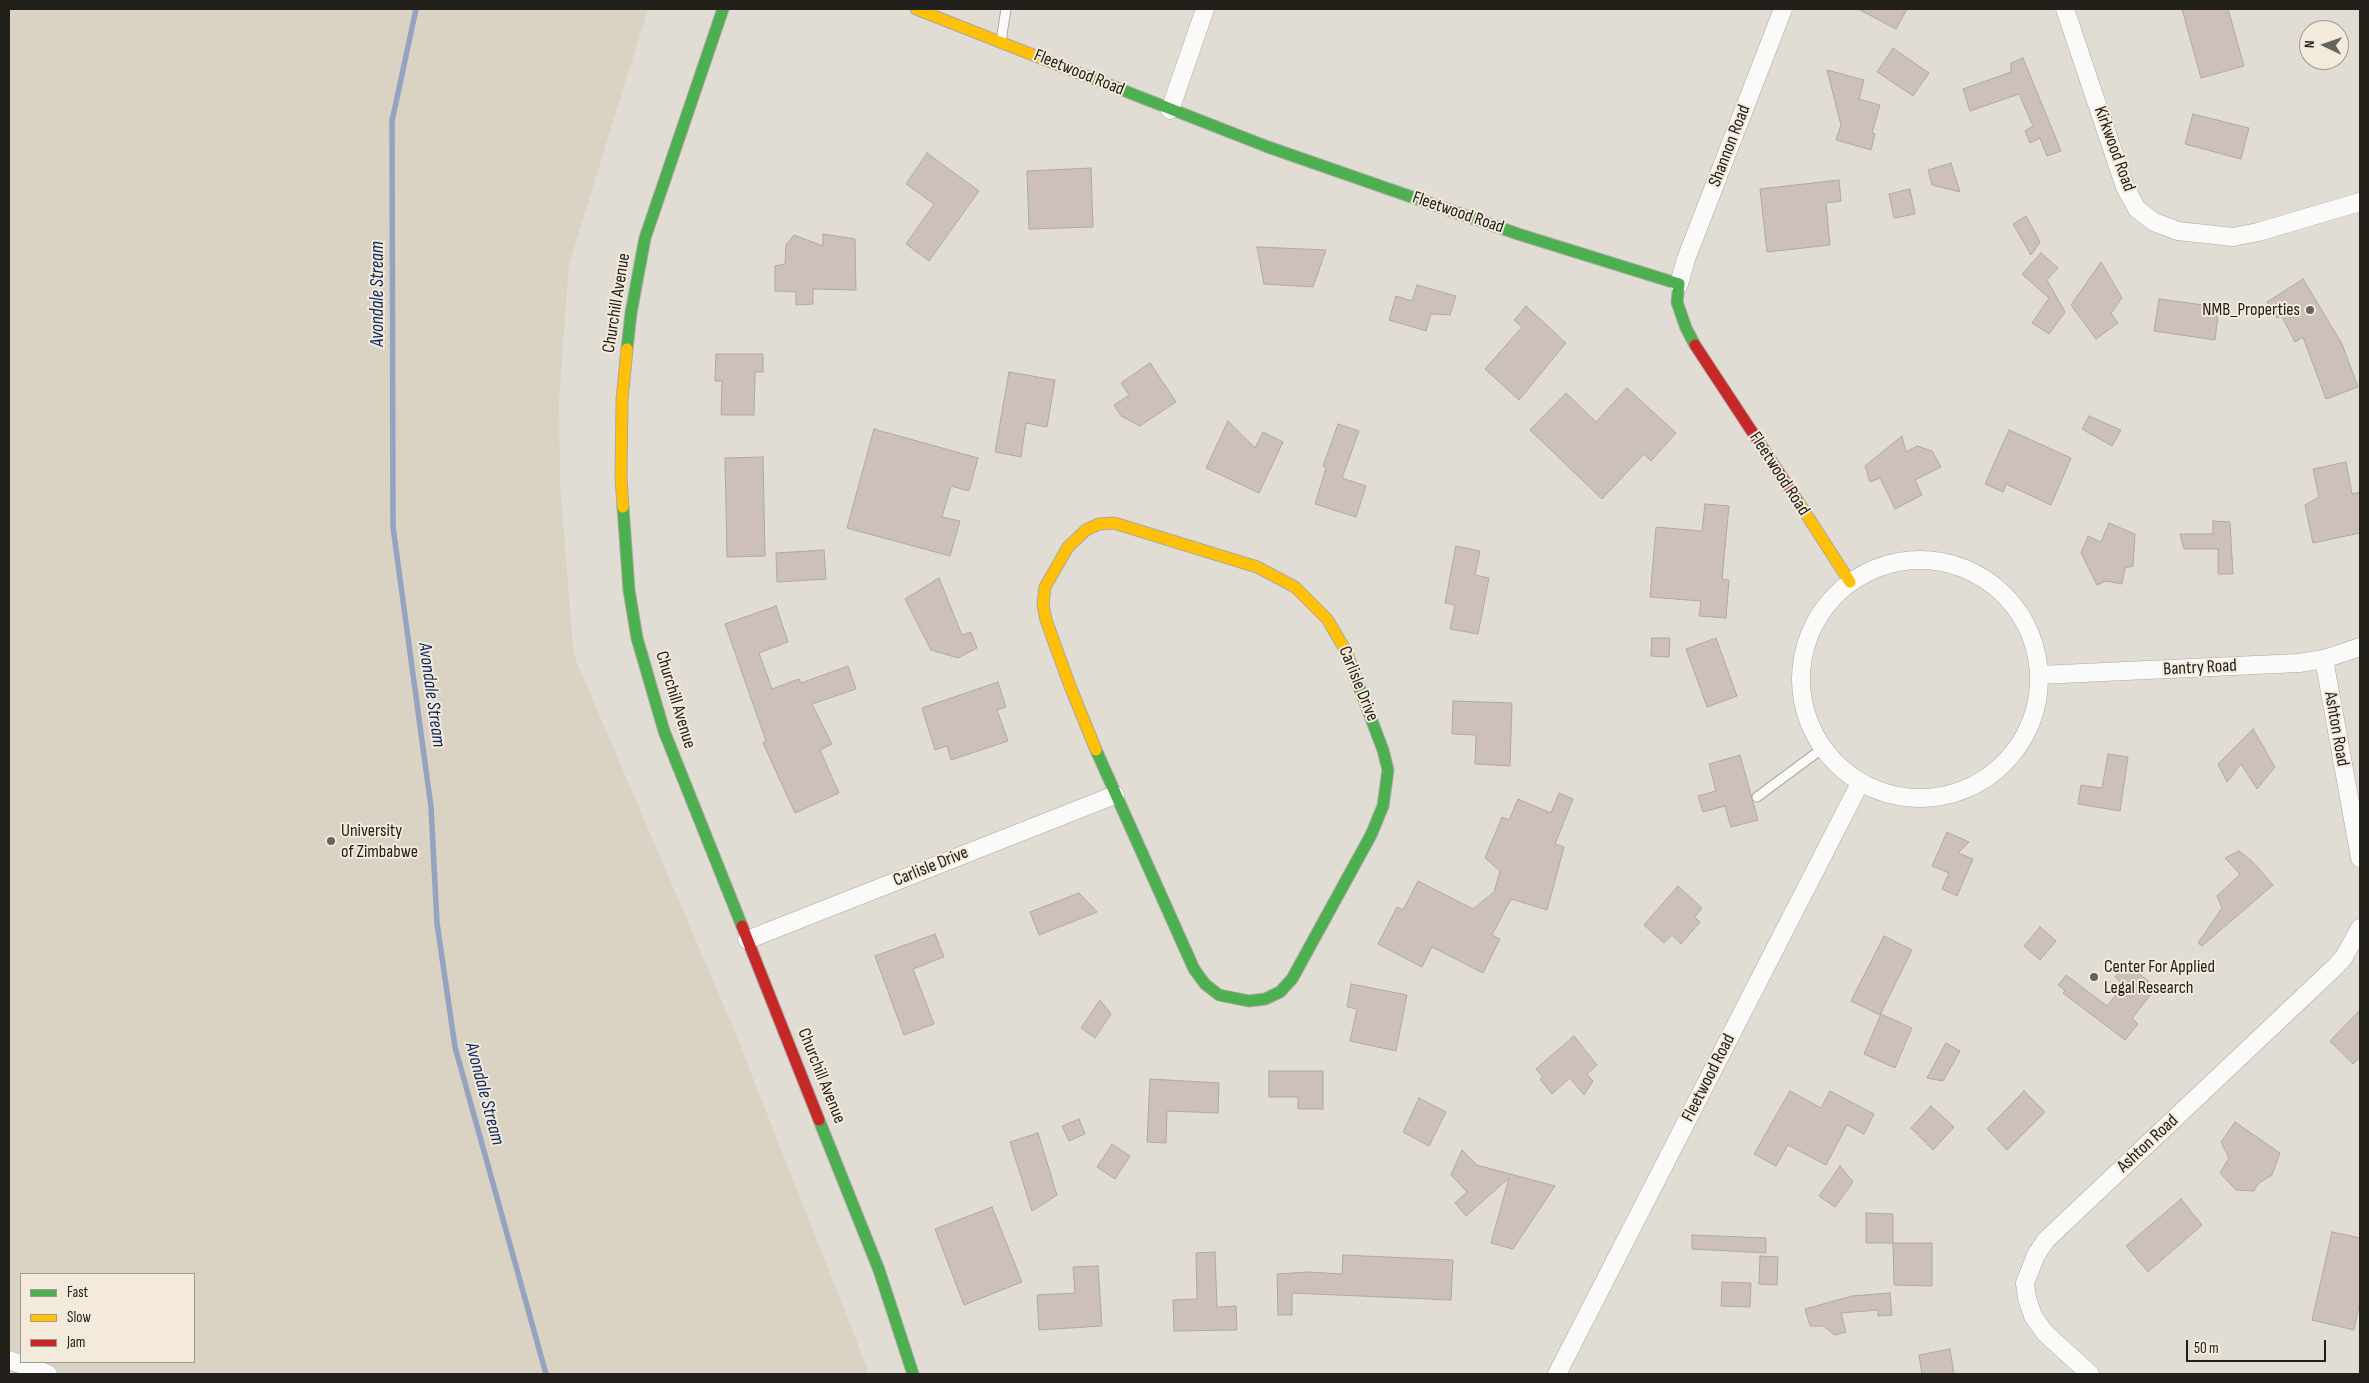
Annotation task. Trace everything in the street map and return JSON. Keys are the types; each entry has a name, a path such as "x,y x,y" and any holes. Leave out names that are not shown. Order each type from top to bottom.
{"street":[{"name":"Churchill Avenue","path":"723,9 645,238 631,313 622,400 621,478 629,590 637,638 664,731 879,1270 913,1374"},
{"name":"Fleetwood Road","path":"916,9 1268,147 1518,234 1679,284 1677,302 1686,328 1699,351 1850,582"},
{"path":"1170,110 1205,9"},
{"name":"Shannon Road","path":"1679,284 1686,260 1783,9"},
{"name":"Kirkwood Road","path":"2065,9 2125,187 2137,209 2154,222 2178,231 2233,237 2258,232 2360,202"},
{"name":"Carlisle Drive","path":"1099,524 1128,526 1258,567 1295,587 1312,602 1327,619 1346,651 1384,750 1388,770 1387,787 1383,806 1371,835 1344,887 1292,980 1280,992 1265,999 1249,1001 1219,995 1205,984 1194,969 1115,795 1070,686 1046,620 1043,604 1044,587 1053,570 1074,541 1086,530 1099,524"},
{"path":"1910,560 1942,562 1972,572 1999,590 2020,614 2033,643 2038,675 2035,707 2024,736 2006,762 1981,781 1952,794 1921,798 1890,795 1860,782 1840,768 1822,748 1810,725 1802,699 1801,672 1806,646 1816,622 1831,600 1850,582 1879,567 1910,560"},
{"name":"Bantry Road","path":"2038,675 2299,664 2324,659 2360,648"},
{"name":"Ashton Road","path":"2324,659 2360,858"},
{"name":"Fleetwood Road","path":"1557,1374 1860,782"},
{"name":"Carlisle Drive","path":"748,940 1115,795"},
{"name":"Ashton Road","path":"2090,1374 2045,1332 2034,1316 2027,1298 2025,1283 2036,1255 2046,1240 2335,967 2344,957 2360,928"},
{"path":"9,1360 48,1374"}],"lane":[{"path":"1001,42 1006,9"},
{"path":"1757,797 1822,748"}],"shaded area":[{"name":"University of Zimbabwe","path":"9,9 648,9 569,264 559,399 560,483 573,647 575,658 732,1025 868,1374 9,1374"}],"building":[{"path":"1858,9 1907,9 1896,29"},
{"path":"2182,9 2228,9 2244,66 2201,78"},
{"path":"1893,48 1929,73 1913,96 1877,72"},
{"path":"2023,58 2061,151 2047,156 2040,138 2030,143 2025,131 2033,126 2019,94 1970,111 1963,89 2011,72 2011,63"},
{"path":"1827,70 1864,80 1859,99 1880,105 1872,133 1875,134 1871,150 1836,140 1841,125"},
{"path":"2193,114 2249,128 2241,159 2185,144"},
{"path":"927,153 979,191 929,261 906,244 934,204 906,184"},
{"path":"1951,163 1960,192 1932,185 1928,170"},
{"path":"1091,168 1093,227 1029,229 1027,171"},
{"path":"1839,180 1841,201 1826,203 1830,245 1767,252 1760,189"},
{"path":"1910,189 1915,214 1894,218 1889,194"},
{"path":"2026,216 2040,242 2031,255 2013,224"},
{"path":"823,234 855,239 856,290 813,289 813,304 796,305 796,292 775,291 775,266 785,264 786,245 794,235 823,246"},
{"path":"1257,247 1326,250 1313,287 1264,284"},
{"path":"2041,253 2058,268 2047,280 2065,312 2049,334 2032,323 2049,298 2022,274"},
{"path":"2101,262 2122,298 2111,313 2118,323 2096,339 2071,305"},
{"path":"2303,279 2342,344 2358,387 2326,399 2303,337 2295,342 2281,315 2277,318 2267,302"},
{"path":"1417,285 1456,296 1450,315 1431,314 1426,331 1389,320 1396,296 1412,301"},
{"path":"2159,299 2219,307 2215,340 2154,331"},
{"path":"1526,306 1566,343 1519,400 1485,369 1522,327 1514,320"},
{"path":"716,354 763,354 763,372 755,372 754,415 721,415 722,381 715,381"},
{"path":"1150,363 1176,402 1140,426 1121,416 1114,405 1129,395 1121,383"},
{"path":"1009,372 1055,380 1047,427 1026,423 1021,457 995,452"},
{"path":"1627,388 1676,433 1651,461 1644,454 1602,499 1530,430 1566,393 1596,422"},
{"path":"2089,416 2121,430 2112,446 2082,429"},
{"path":"1228,421 1255,448 1263,432 1283,442 1259,493 1206,468"},
{"path":"1338,424 1359,431 1342,478 1366,486 1356,517 1315,504 1326,468 1323,466"},
{"path":"874,429 978,458 969,491 951,486 942,517 960,521 950,556 847,528"},
{"path":"2009,430 2071,458 2051,505 2006,484 2003,492 1985,484"},
{"path":"1902,436 1906,452 1917,446 1932,451 1941,467 1915,480 1922,495 1895,509 1880,478 1870,482 1865,466"},
{"path":"763,457 765,556 727,557 725,458"},
{"path":"2346,462 2352,494 2360,492 2360,533 2313,543 2305,505 2319,497 2313,469"},
{"path":"1705,504 1729,506 1722,579 1729,580 1726,618 1699,616 1701,601 1650,597 1656,527 1702,531"},
{"path":"2213,521 2230,522 2233,574 2218,574 2218,549 2184,549 2180,534 2213,534"},
{"path":"2109,523 2135,534 2133,566 2125,568 2122,584 2106,581 2097,585 2081,553 2088,536 2101,542"},
{"path":"1456,546 1480,551 1475,575 1489,578 1478,634 1450,629 1455,605 1445,603"},
{"path":"824,550 826,579 777,582 776,553"},
{"path":"939,578 962,635 971,632 977,648 958,658 931,650 905,599"},
{"path":"776,606 788,642 759,653 772,689 799,679 801,683 848,666 856,689 812,704 832,744 820,750 839,793 795,813 763,743 766,741 725,624"},
{"path":"1652,638 1670,638 1669,657 1651,656"},
{"path":"1716,638 1737,696 1707,707 1686,649"},
{"path":"998,682 1006,707 997,710 1008,741 951,760 947,746 935,750 922,708"},
{"path":"1453,701 1512,703 1510,766 1475,764 1476,735 1452,734"},
{"path":"2253,729 2275,767 2257,789 2241,764 2227,782 2218,764"},
{"path":"2108,754 2128,757 2120,811 2078,804 2081,785 2102,788"},
{"path":"1740,755 1758,820 1731,827 1725,806 1703,812 1698,796 1716,791 1709,764"},
{"path":"1559,793 1573,799 1555,844 1564,847 1547,910 1511,899 1492,935 1500,939 1483,973 1432,947 1422,967 1378,944 1397,907 1403,910 1418,881 1473,909 1494,892 1500,871 1485,858 1502,817 1509,820 1518,799 1551,813"},
{"path":"1947,832 1969,842 1958,853 1973,859 1957,896 1942,889 1949,873 1932,866"},
{"path":"2239,851 2252,861 2273,885 2202,946 2198,943 2222,908 2217,896 2240,874 2225,858"},
{"path":"1678,886 1702,908 1695,917 1700,922 1681,944 1672,935 1664,943 1644,925"},
{"path":"1079,893 1097,912 1039,935 1030,912"},
{"path":"2040,927 2056,941 2040,960 2024,946"},
{"path":"935,934 944,957 913,969 934,1024 904,1035 875,956"},
{"path":"1884,936 1912,950 1880,1015 1851,1001"},
{"path":"2127,963 2156,988 2132,1018 2138,1024 2125,1040 2063,993 2065,991 2058,985 2066,975 2107,1006 2124,985 2115,977"},
{"path":"1351,984 1407,995 1396,1051 1350,1041 1357,1009 1347,1007"},
{"path":"1100,1000 1111,1014 1095,1038 1081,1028"},
{"path":"2360,1010 2360,1057 2353,1064 2330,1041"},
{"path":"1881,1014 1912,1028 1895,1068 1864,1054"},
{"path":"1574,1036 1597,1065 1587,1074 1593,1081 1584,1095 1570,1078 1552,1094 1540,1079 1543,1077 1536,1069"},
{"path":"1946,1043 1960,1051 1943,1081 1927,1078"},
{"path":"1269,1071 1323,1071 1323,1109 1298,1109 1298,1097 1269,1097"},
{"path":"1150,1079 1219,1083 1218,1113 1167,1111 1166,1143 1147,1142"},
{"path":"1790,1091 1821,1108 1830,1091 1874,1114 1864,1134 1847,1125 1826,1165 1788,1145 1776,1166 1754,1154"},
{"path":"2024,1091 2045,1112 2007,1150 1987,1129"},
{"path":"1419,1098 1446,1112 1429,1146 1403,1132"},
{"path":"1931,1106 1954,1127 1933,1150 1911,1128"},
{"path":"1079,1119 1085,1134 1069,1141 1062,1126"},
{"path":"2235,1122 2280,1153 2272,1175 2259,1183 2254,1191 2236,1190 2220,1173 2229,1158 2221,1142"},
{"path":"1038,1133 1057,1195 1032,1211 1010,1142"},
{"path":"1112,1144 1130,1156 1115,1179 1097,1167"},
{"path":"1462,1150 1477,1165 1555,1186 1513,1249 1491,1243 1509,1178 1466,1216 1455,1203 1467,1192 1451,1175"},
{"path":"1840,1166 1853,1182 1835,1207 1819,1196"},
{"path":"2181,1199 2202,1225 2148,1272 2126,1246"},
{"path":"992,1207 1022,1282 964,1305 935,1229"},
{"path":"1866,1213 1893,1214 1893,1243 1866,1243"},
{"path":"2332,1232 2360,1238 2360,1301 2354,1330 2312,1320"},
{"path":"1692,1235 1766,1238 1766,1253 1692,1249"},
{"path":"1893,1243 1932,1243 1932,1286 1894,1285"},
{"path":"1215,1252 1217,1307 1236,1306 1237,1330 1174,1331 1173,1300 1197,1299 1196,1253"},
{"path":"1343,1255 1453,1260 1451,1300 1292,1293 1292,1315 1278,1315 1277,1274 1308,1272 1342,1274"},
{"path":"1760,1256 1778,1257 1777,1285 1759,1284"},
{"path":"1098,1266 1102,1326 1039,1330 1037,1295 1075,1293 1073,1267"},
{"path":"1722,1282 1751,1283 1750,1307 1721,1306"},
{"path":"1890,1293 1892,1315 1878,1316 1878,1310 1841,1313 1846,1332 1835,1335 1823,1326 1810,1326 1805,1309 1852,1296"},
{"path":"1950,1349 1954,1374 1922,1374 1919,1355"}],"waterway":[{"name":"Avondale Stream","path":"416,9 392,121 393,527 431,807 437,923 455,1047 546,1374"}],"traffic: fast":[{"path":"627,349 631,313 645,238 723,9"},
{"path":"1089,77 1268,147 1518,234 1679,284 1677,302 1686,328 1695,345"},
{"path":"623,507 629,590 637,638 664,731 742,926"},
{"path":"1096,750 1194,969 1205,984 1219,995 1249,1001 1265,999 1280,992 1292,979 1371,835 1383,806 1388,770 1383,750 1358,684"},
{"path":"819,1120 879,1270 913,1374"}],"traffic: slow":[{"path":"916,9 1089,77"},
{"path":"623,507 621,478 622,400 627,349"},
{"path":"1797,500 1850,582"},
{"path":"1114,523 1257,567 1295,587 1327,619 1346,651 1358,684"},
{"path":"1096,750 1046,620 1043,604 1045,587 1068,547 1086,530 1099,524 1114,523"}],"traffic: jam":[{"path":"1695,345 1797,500"},
{"path":"742,926 819,1120"}],"place":[{"name":"NMB_Properties","path":"2310,310"},
{"name":"University of Zimbabwe","path":"331,841"},
{"name":"Center For Applied Legal Research","path":"2094,977"}]}
